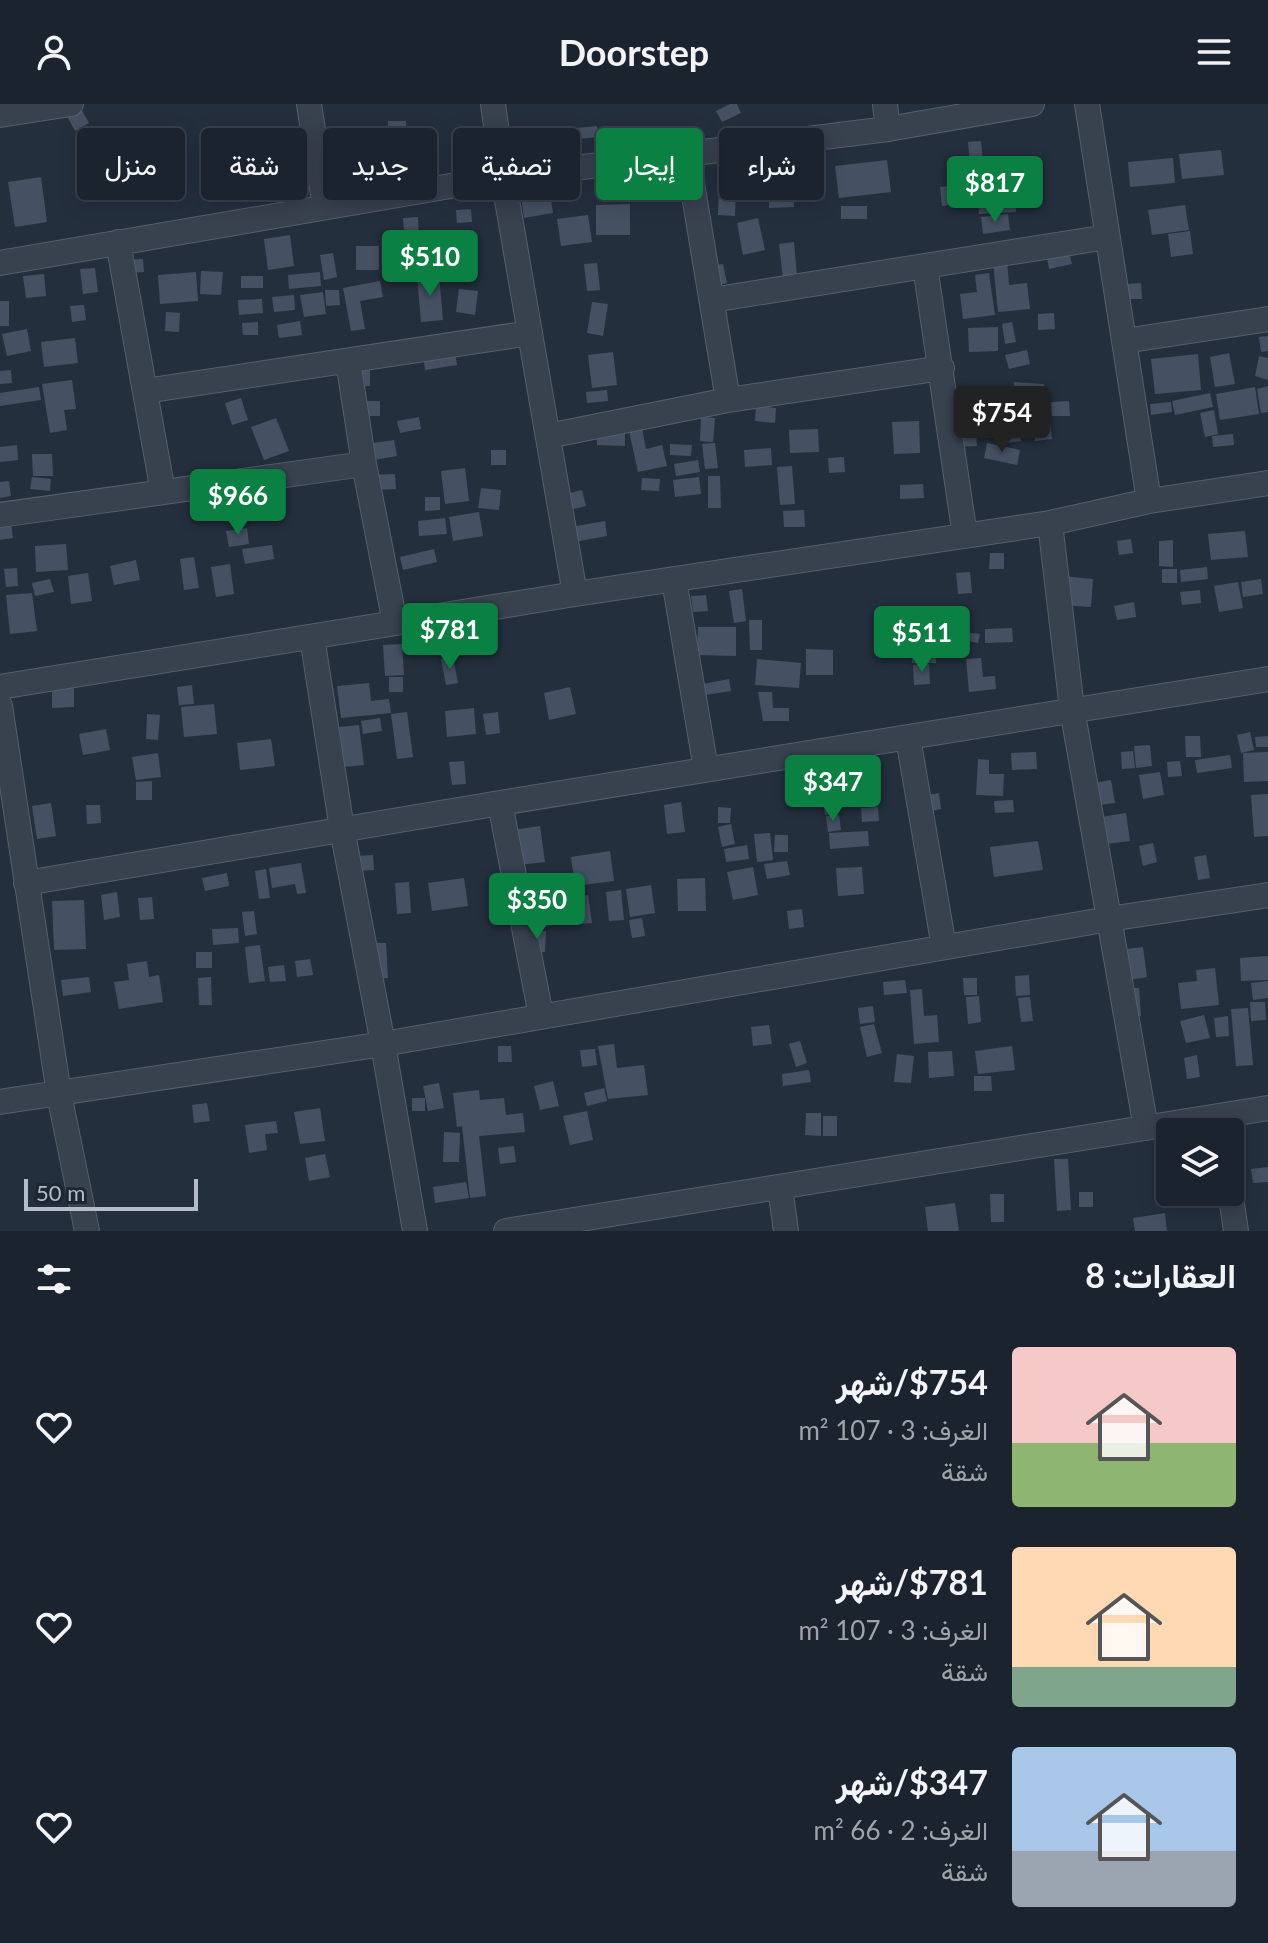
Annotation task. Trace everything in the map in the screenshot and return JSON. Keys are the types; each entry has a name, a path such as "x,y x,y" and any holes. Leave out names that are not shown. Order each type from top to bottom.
{"street":[{"path":"0,115 71,104"},
{"path":"309,104 325,207"},
{"path":"493,104 496,128"},
{"path":"885,104 888,129"},
{"path":"703,151 888,129 1032,104"},
{"path":"1087,104 1149,501"},
{"path":"0,263 453,185"},
{"path":"507,200 575,594"},
{"path":"695,200 728,400"},
{"path":"712,300 1107,237"},
{"path":"118,242 163,492"},
{"path":"925,266 965,536"},
{"path":"1124,341 1268,319"},
{"path":"145,391 530,333"},
{"path":"348,361 364,464 395,623"},
{"path":"548,436 728,400 942,368"},
{"path":"0,515 364,464"},
{"path":"0,687 575,594 1050,523 1149,501 1268,483"},
{"path":"1050,523 1072,709 1146,1128"},
{"path":"674,580 706,769"},
{"path":"312,637 342,829 415,1231"},
{"path":"26,883 1268,679"},
{"path":"0,706 59,1094 87,1231"},
{"path":"908,738 944,947"},
{"path":"500,803 541,1016"},
{"path":"0,1102 383,1044 1109,919 1268,895"},
{"path":"1238,1118 1268,1108"},
{"path":"506,1231 1156,1127"},
{"path":"780,1187 786,1231"},
{"path":"1232,1206 1236,1231"}],"building":[{"path":"737,104 741,113 722,122 716,111"},
{"path":"81,109 89,123 75,131 67,116"},
{"path":"388,121 406,121 406,128 388,128"},
{"path":"597,126 596,137 580,139 580,128 576,128"},
{"path":"981,141 984,173 971,174 968,142"},
{"path":"1221,150 1224,175 1182,179 1179,154"},
{"path":"1173,158 1175,183 1130,187 1128,162"},
{"path":"887,160 891,192 839,198 835,166"},
{"path":"41,177 47,222 15,227 8,182"},
{"path":"1015,182 1016,212 979,214 977,184"},
{"path":"973,183 976,202 942,206 940,187"},
{"path":"719,185 719,200 736,200 735,216 718,215"},
{"path":"522,200 551,200 553,213 524,218"},
{"path":"769,200 794,200 794,207 769,208"},
{"path":"630,204 630,235 596,235 596,205"},
{"path":"1185,205 1189,230 1152,235 1148,210"},
{"path":"841,206 867,206 867,219 841,219"},
{"path":"471,209 472,222 457,223 456,210"},
{"path":"1008,214 1010,230 983,234 981,217"},
{"path":"588,215 592,242 561,246 557,219"},
{"path":"418,217 419,241 405,243 403,218"},
{"path":"758,218 765,250 743,255 737,223"},
{"path":"402,230 405,259 392,261 389,232"},
{"path":"1190,231 1193,254 1171,257 1168,234"},
{"path":"290,235 294,266 268,270 264,239"},
{"path":"794,242 797,276 783,278 779,244"},
{"path":"356,246 379,246 379,270 356,270"},
{"path":"1068,248 1072,264 1049,269 1046,252"},
{"path":"333,253 337,277 324,280 320,255"},
{"path":"143,259 144,272 129,273 128,260"},
{"path":"1007,260 1009,285 1027,283 1030,309 998,312 993,262"},
{"path":"597,263 600,290 587,291 584,264"},
{"path":"723,264 727,283 712,286 708,266"},
{"path":"95,268 98,292 83,294 80,269"},
{"path":"201,271 223,272 221,295 200,294"},
{"path":"196,272 198,301 160,304 158,275"},
{"path":"320,272 321,286 289,289 288,275"},
{"path":"989,273 995,315 963,319 960,294 977,292 975,275"},
{"path":"44,274 46,296 26,298 23,276"},
{"path":"439,274 443,320 421,322 417,276"},
{"path":"241,276 263,276 263,288 241,288"},
{"path":"380,281 383,297 360,301 365,329 351,331 343,288"},
{"path":"1141,283 1142,299 1127,299 1126,284"},
{"path":"459,289 478,291 475,315 456,312"},
{"path":"325,290 339,290 340,305 326,306"},
{"path":"323,292 326,314 304,317 300,295"},
{"path":"294,295 295,310 274,312 272,297"},
{"path":"262,299 263,313 239,315 238,300"},
{"path":"0,301 9,301 9,326 0,326"},
{"path":"592,302 608,304 603,336 587,333"},
{"path":"84,305 86,320 72,322 70,306"},
{"path":"166,312 180,313 179,332 165,331"},
{"path":"1054,313 1055,329 1038,330 1038,314"},
{"path":"300,321 302,335 279,338 277,325"},
{"path":"258,322 258,335 243,335 242,323"},
{"path":"1012,322 1016,342 1005,344 1002,324"},
{"path":"998,327 998,351 969,352 968,328"},
{"path":"27,329 31,351 7,356 2,334"},
{"path":"1268,336 1268,351 1261,352 1259,337"},
{"path":"75,338 78,363 44,367 41,342"},
{"path":"1027,350 1030,364 1009,369 1005,355"},
{"path":"455,351 457,365 425,370 423,355"},
{"path":"613,352 617,385 592,388 588,355"},
{"path":"1229,353 1235,384 1215,387 1210,357"},
{"path":"1198,354 1201,390 1155,394 1151,359"},
{"path":"1259,356 1268,358 1268,380 1255,376"},
{"path":"356,366 370,366 370,386 357,386"},
{"path":"11,370 12,383 0,384 0,371"},
{"path":"72,380 76,409 64,410 67,430 50,433 42,384"},
{"path":"1014,382 1044,384 1043,401 1013,400"},
{"path":"1268,386 1268,412 1261,413 1257,389"},
{"path":"39,387 41,400 0,406 0,393"},
{"path":"1255,387 1259,414 1220,420 1216,394"},
{"path":"607,390 608,401 587,403 586,392"},
{"path":"1004,391 1006,421 988,422 986,392"},
{"path":"1210,393 1213,407 1175,415 1172,401"},
{"path":"241,398 248,420 232,425 225,403"},
{"path":"361,401 380,401 380,416 361,416"},
{"path":"1069,401 1070,416 1052,416 1051,402"},
{"path":"1171,402 1172,412 1151,415 1150,404"},
{"path":"756,406 776,408 775,423 755,421"},
{"path":"1214,410 1218,434 1205,437 1200,413"},
{"path":"419,417 421,429 400,433 397,421"},
{"path":"701,417 715,418 713,442 700,441"},
{"path":"276,418 289,451 264,460 251,427"},
{"path":"919,421 920,453 894,454 892,422"},
{"path":"1050,424 1052,439 1035,441 1034,425"},
{"path":"1019,426 1021,441 1006,443 1004,428"},
{"path":"642,428 646,449 662,445 667,466 638,472 629,431"},
{"path":"818,429 819,452 790,453 789,430"},
{"path":"597,430 625,431 625,446 597,445"},
{"path":"976,432 977,446 952,447 950,433"},
{"path":"1233,434 1234,445 1213,447 1212,436"},
{"path":"394,440 397,456 369,461 366,444"},
{"path":"715,443 718,468 705,469 702,444"},
{"path":"987,443 1020,450 1017,465 984,458"},
{"path":"670,444 692,445 691,456 670,455"},
{"path":"17,445 18,460 0,462 0,447"},
{"path":"771,448 772,465 745,467 744,450"},
{"path":"491,450 506,450 506,465 491,465"},
{"path":"32,454 52,454 53,476 33,476"},
{"path":"844,457 845,472 829,473 828,458"},
{"path":"698,460 700,472 676,476 674,464"},
{"path":"792,466 795,504 780,505 777,467"},
{"path":"465,468 469,501 445,504 441,471"},
{"path":"395,474 396,489 371,490 370,475"},
{"path":"708,476 720,476 721,508 708,508"},
{"path":"32,477 51,479 50,491 30,489"},
{"path":"699,477 701,494 675,497 673,480"},
{"path":"642,478 660,479 659,491 641,490"},
{"path":"9,481 11,496 0,498 0,482"},
{"path":"923,484 924,498 900,499 900,485"},
{"path":"481,488 501,490 499,510 478,508"},
{"path":"582,490 586,506 570,510 566,494"},
{"path":"425,497 440,497 440,510 425,511"},
{"path":"804,510 805,527 784,527 783,511"},
{"path":"479,512 483,536 453,541 449,517"},
{"path":"445,518 447,534 419,536 418,521"},
{"path":"605,521 607,536 574,542 571,527"},
{"path":"11,523 13,538 0,540 0,524"},
{"path":"247,528 249,544 229,547 226,531"},
{"path":"1245,531 1248,557 1211,560 1208,534"},
{"path":"1131,539 1133,553 1119,555 1117,541"},
{"path":"1173,540 1173,567 1159,566 1159,541"},
{"path":"66,544 68,570 36,572 35,546"},
{"path":"272,545 274,559 245,564 242,549"},
{"path":"434,549 437,562 403,570 400,557"},
{"path":"990,553 1004,553 1004,569 989,569"},
{"path":"194,557 199,588 184,590 180,559"},
{"path":"136,560 140,580 114,585 110,566"},
{"path":"230,564 234,594 216,597 211,567"},
{"path":"1207,567 1208,579 1181,582 1180,570"},
{"path":"17,568 18,586 6,587 4,569"},
{"path":"1162,569 1177,569 1177,583 1162,583"},
{"path":"970,572 972,593 958,594 956,573"},
{"path":"88,573 92,601 71,604 68,576"},
{"path":"1061,576 1093,579 1091,607 1059,605"},
{"path":"50,579 54,592 35,596 32,583"},
{"path":"1261,579 1263,594 1243,597 1241,582"},
{"path":"1238,582 1243,608 1219,612 1214,586"},
{"path":"742,589 746,621 734,623 729,591"},
{"path":"1200,590 1201,603 1182,605 1180,592"},
{"path":"32,593 37,631 10,634 6,595"},
{"path":"706,595 708,611 693,612 691,596"},
{"path":"1134,602 1136,617 1117,620 1114,606"},
{"path":"749,620 762,620 762,650 750,650"},
{"path":"698,627 736,627 736,656 697,655"},
{"path":"1012,628 1013,642 985,643 985,629"},
{"path":"965,632 980,634 978,643 964,640"},
{"path":"912,637 937,637 936,663 912,663"},
{"path":"402,644 404,675 385,676 383,645"},
{"path":"806,649 833,650 833,675 806,675"},
{"path":"453,656 458,683 446,685 441,659"},
{"path":"981,658 983,677 995,676 996,689 969,692 966,659"},
{"path":"757,659 801,663 799,688 755,685"},
{"path":"929,664 930,684 914,685 913,665"},
{"path":"389,677 403,677 403,692 389,692"},
{"path":"729,679 731,691 705,695 703,684"},
{"path":"369,683 371,701 389,699 391,713 341,718 337,686"},
{"path":"192,685 194,704 179,705 177,687"},
{"path":"52,687 74,687 74,707 52,708"},
{"path":"570,687 576,714 549,720 544,693"},
{"path":"758,692 772,692 773,708 789,708 789,721 763,721"},
{"path":"214,704 217,734 184,737 181,707"},
{"path":"474,708 476,734 447,737 445,711"},
{"path":"407,712 413,757 397,759 391,714"},
{"path":"498,712 500,733 486,735 483,714"},
{"path":"147,714 160,715 158,740 146,739"},
{"path":"380,718 382,731 363,734 361,721"},
{"path":"359,725 364,765 344,767 339,727"},
{"path":"106,729 110,750 83,755 79,734"},
{"path":"1250,732 1254,750 1241,753 1237,735"},
{"path":"1185,736 1200,736 1201,757 1186,757"},
{"path":"1268,736 1268,747 1256,747 1255,737"},
{"path":"271,739 275,766 240,770 237,743"},
{"path":"1150,745 1152,766 1136,768 1134,746"},
{"path":"1133,751 1135,768 1122,769 1121,752"},
{"path":"1036,752 1037,769 1012,770 1011,753"},
{"path":"1268,752 1268,781 1244,782 1243,753"},
{"path":"158,753 161,777 136,780 132,757"},
{"path":"1230,755 1232,768 1197,773 1195,760"},
{"path":"978,759 989,760 989,774 1004,774 1003,796 976,795"},
{"path":"464,761 466,784 452,785 449,762"},
{"path":"1180,761 1182,776 1168,777 1167,762"},
{"path":"1160,772 1164,795 1143,799 1139,775"},
{"path":"833,780 838,812 825,815 820,782"},
{"path":"1111,780 1115,803 1091,806 1087,784"},
{"path":"152,781 152,800 136,800 136,782"},
{"path":"939,793 941,809 926,812 923,796"},
{"path":"1268,794 1268,836 1254,837 1251,795"},
{"path":"1013,800 1014,812 995,813 994,801"},
{"path":"681,802 685,832 667,834 664,805"},
{"path":"51,803 56,836 37,839 32,806"},
{"path":"86,805 100,805 101,823 87,824"},
{"path":"718,807 731,808 730,823 718,823"},
{"path":"878,807 879,821 862,822 861,808"},
{"path":"1126,813 1130,841 1099,845 1095,818"},
{"path":"839,815 841,830 828,832 826,816"},
{"path":"731,824 735,844 722,847 718,827"},
{"path":"540,826 545,862 518,865 513,830"},
{"path":"868,831 869,846 830,849 829,833"},
{"path":"770,833 773,860 757,862 754,834"},
{"path":"775,835 788,835 788,852 774,852"},
{"path":"1038,841 1043,870 994,877 990,847"},
{"path":"1153,843 1157,862 1143,866 1139,846"},
{"path":"747,845 749,859 726,862 724,849"},
{"path":"610,851 614,881 575,886 571,857"},
{"path":"373,855 374,870 357,871 356,856"},
{"path":"1206,855 1210,878 1198,880 1194,857"},
{"path":"787,861 790,875 767,879 764,864"},
{"path":"301,863 306,893 297,894 295,884 272,888 269,868"},
{"path":"753,867 758,895 733,900 727,872"},
{"path":"862,867 864,894 838,896 836,868"},
{"path":"266,869 270,898 259,899 255,871"},
{"path":"227,873 229,886 205,891 202,878"},
{"path":"464,878 468,906 432,911 428,883"},
{"path":"705,878 706,911 678,911 677,879"},
{"path":"409,882 411,913 397,914 395,883"},
{"path":"651,885 655,913 630,917 626,889"},
{"path":"621,890 624,920 609,921 606,892"},
{"path":"117,892 120,917 104,920 101,895"},
{"path":"588,895 592,923 579,924 575,897"},
{"path":"152,897 154,919 140,920 138,898"},
{"path":"556,898 562,923 528,930 522,906"},
{"path":"84,900 86,949 54,950 52,901"},
{"path":"802,909 804,927 789,929 787,911"},
{"path":"254,911 257,934 245,936 242,912"},
{"path":"642,918 645,936 632,938 629,920"},
{"path":"238,928 239,943 213,945 212,929"},
{"path":"529,930 546,931 545,952 528,952"},
{"path":"371,943 386,943 388,978 372,979"},
{"path":"260,945 265,981 249,983 245,947"},
{"path":"1143,947 1147,977 1124,981 1119,950"},
{"path":"196,952 212,952 212,968 196,968"},
{"path":"1268,956 1268,980 1241,981 1240,958"},
{"path":"310,959 313,975 297,977 295,961"},
{"path":"147,961 149,977 159,975 163,1002 119,1009 114,982 129,980 127,964"},
{"path":"284,965 286,981 270,982 268,967"},
{"path":"1215,968 1219,1005 1181,1009 1178,983 1197,981 1196,970"},
{"path":"1029,975 1030,995 1016,996 1015,976"},
{"path":"89,977 91,992 63,996 61,980"},
{"path":"211,977 212,1005 199,1005 198,978"},
{"path":"963,978 977,978 977,995 964,995"},
{"path":"905,980 907,993 884,995 883,982"},
{"path":"1268,981 1268,998 1253,1000 1251,983"},
{"path":"1126,988 1139,988 1141,1016 1127,1016"},
{"path":"922,989 924,1016 937,1015 939,1042 914,1044 910,990"},
{"path":"979,996 981,1022 968,1024 966,997"},
{"path":"1030,997 1033,1021 1021,1022 1018,998"},
{"path":"1250,1002 1265,1002 1266,1020 1251,1021"},
{"path":"873,1006 875,1022 860,1024 858,1008"},
{"path":"1248,1008 1253,1065 1236,1066 1231,1009"},
{"path":"1204,1015 1210,1038 1186,1043 1180,1021"},
{"path":"1228,1016 1229,1036 1216,1037 1214,1018"},
{"path":"874,1024 882,1053 867,1057 860,1027"},
{"path":"769,1025 772,1044 753,1046 751,1027"},
{"path":"800,1041 807,1063 796,1067 789,1044"},
{"path":"614,1044 617,1068 644,1065 648,1095 608,1099 598,1046"},
{"path":"498,1046 511,1046 512,1062 498,1062"},
{"path":"1012,1046 1015,1070 978,1074 975,1051"},
{"path":"595,1049 597,1065 582,1067 580,1050"},
{"path":"952,1051 954,1076 929,1078 928,1052"},
{"path":"897,1054 914,1056 911,1083 894,1082"},
{"path":"1197,1055 1200,1077 1187,1079 1184,1058"},
{"path":"809,1070 811,1082 783,1086 782,1074"},
{"path":"974,1076 991,1076 992,1091 974,1091"},
{"path":"553,1081 559,1106 540,1110 534,1086"},
{"path":"439,1083 444,1108 428,1111 423,1086"},
{"path":"604,1088 607,1101 587,1106 584,1093"},
{"path":"479,1090 480,1100 504,1098 506,1115 523,1113 525,1132 479,1136 486,1196 470,1198 462,1126 457,1127 453,1093"},
{"path":"412,1098 425,1098 425,1111 412,1111"},
{"path":"207,1103 210,1121 194,1123 192,1105"},
{"path":"320,1108 325,1141 300,1144 294,1112"},
{"path":"587,1111 593,1140 570,1145 563,1116"},
{"path":"806,1113 821,1113 821,1136 805,1135"},
{"path":"823,1116 837,1116 837,1136 823,1136"},
{"path":"276,1121 278,1133 265,1134 267,1150 249,1153 245,1125"},
{"path":"444,1132 460,1133 459,1162 443,1162"},
{"path":"514,1146 516,1162 500,1164 498,1148"},
{"path":"325,1154 330,1177 309,1181 305,1158"},
{"path":"1054,1159 1068,1159 1071,1210 1057,1211"},
{"path":"1268,1167 1268,1182 1253,1183 1251,1169"},
{"path":"466,1182 469,1198 435,1203 433,1187"},
{"path":"1079,1192 1093,1192 1093,1207 1079,1207"},
{"path":"990,1194 1004,1194 1004,1222 991,1222"},
{"path":"955,1203 959,1231 928,1231 925,1207"},
{"path":"1165,1213 1167,1231 1135,1231 1133,1218"}]}
